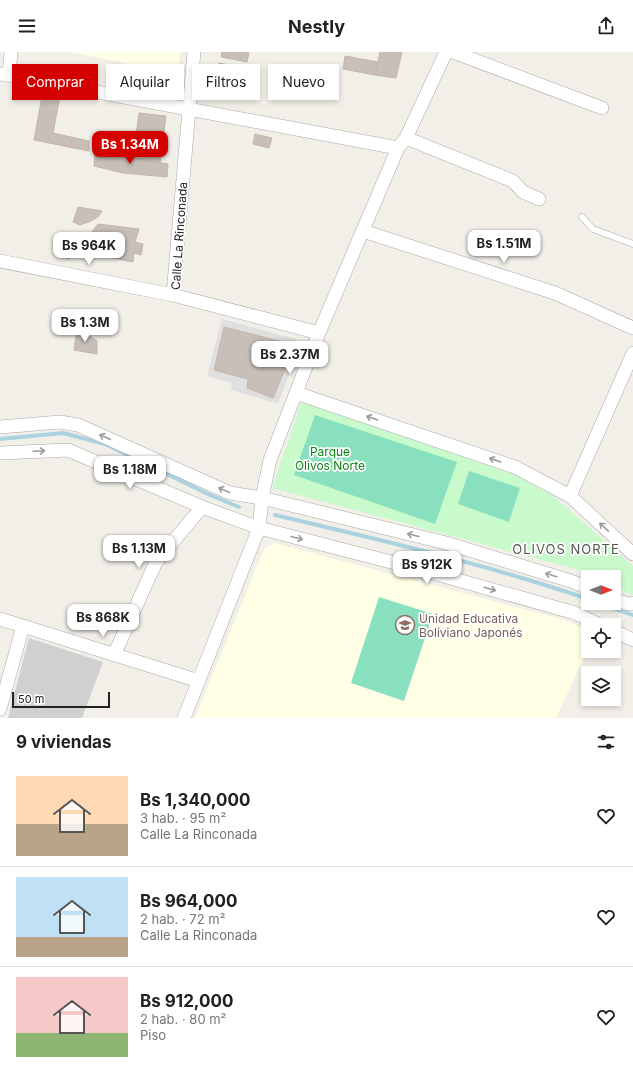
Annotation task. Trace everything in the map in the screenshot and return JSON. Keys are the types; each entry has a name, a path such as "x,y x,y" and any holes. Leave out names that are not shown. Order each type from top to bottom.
{"street":[{"path":"11,52 4,74 189,108 329,136 402,143 513,181 523,192 539,199"},
{"name":"Calle La Rinconada","path":"194,52 173,295 319,333"},
{"path":"184,718 260,528 262,498 270,460 319,333 402,143 446,52"},
{"path":"453,52 602,108"},
{"path":"363,231 556,293 633,328"},
{"path":"0,261 173,295"},
{"path":"570,496 633,354"},
{"path":"296,393 515,467 570,496 633,554"},
{"path":"0,426 60,422 78,424 230,493 262,498 446,543 581,585"},
{"path":"0,453 68,450 202,507 260,528 426,571 575,613 585,618"},
{"path":"114,655 156,562 202,507"},
{"path":"621,602 628,604 633,603"},
{"path":"0,619 199,681"},
{"path":"1,703 23,626"},
{"path":"621,634 633,640"}],"lane":[{"path":"582,217 593,229 633,244"}],"shaded area":[{"path":"70,52 180,52 179,64 129,64"},
{"path":"222,319 296,339 300,345 278,404 231,390 232,383 207,376"},
{"name":"Unidad Educativa Boliviano Japonés","path":"274,543 565,620 581,628 581,658 584,658 556,718 195,718 264,549"},
{"path":"29,638 103,662 82,718 8,718"}],"green space":[{"name":"Parque Olivos Norte","path":"302,401 517,476 553,496 633,566 633,595 621,589 621,570 581,571 272,488"},
{"path":"315,415 457,462 435,524 294,475"},
{"path":"469,471 520,488 509,522 458,504"},
{"path":"379,597 433,614 404,701 351,683"}],"water":[{"path":"85,234 89,243 88,247 83,256 77,256 76,250 79,237"}],"building":[{"path":"222,52 249,53 247,62 221,57"},
{"path":"380,52 402,52 396,78 375,75"},
{"path":"345,56 378,62 375,75 343,69"},
{"path":"41,100 59,100 53,133 89,141 89,151 34,140"},
{"path":"139,113 166,116 163,140 136,136"},
{"path":"255,134 272,138 269,148 253,144"},
{"path":"136,136 163,140 160,163 133,158"},
{"path":"95,151 168,164 167,177 123,173 94,166"},
{"path":"78,207 102,211 98,217 80,225 73,222"},
{"path":"98,224 139,229 135,242 143,244 141,255 134,253 133,262 98,255 92,243 92,232"},
{"path":"66,238 75,240 69,259 59,255"},
{"path":"77,327 97,341 97,354 74,350"},
{"path":"224,327 295,345 273,398 247,388 248,379 214,370"}],"waterway":[{"path":"0,439 63,433 105,444 210,495 239,507"},
{"path":"275,515 393,543 472,564 550,586 581,597"},
{"path":"619,610 633,615"}],"place":[{"name":"Unidad Educativa Boliviano Japonés","path":"405,625"}],"district":[{"name":"OLIVOS NORTE","path":"566,549"}]}
